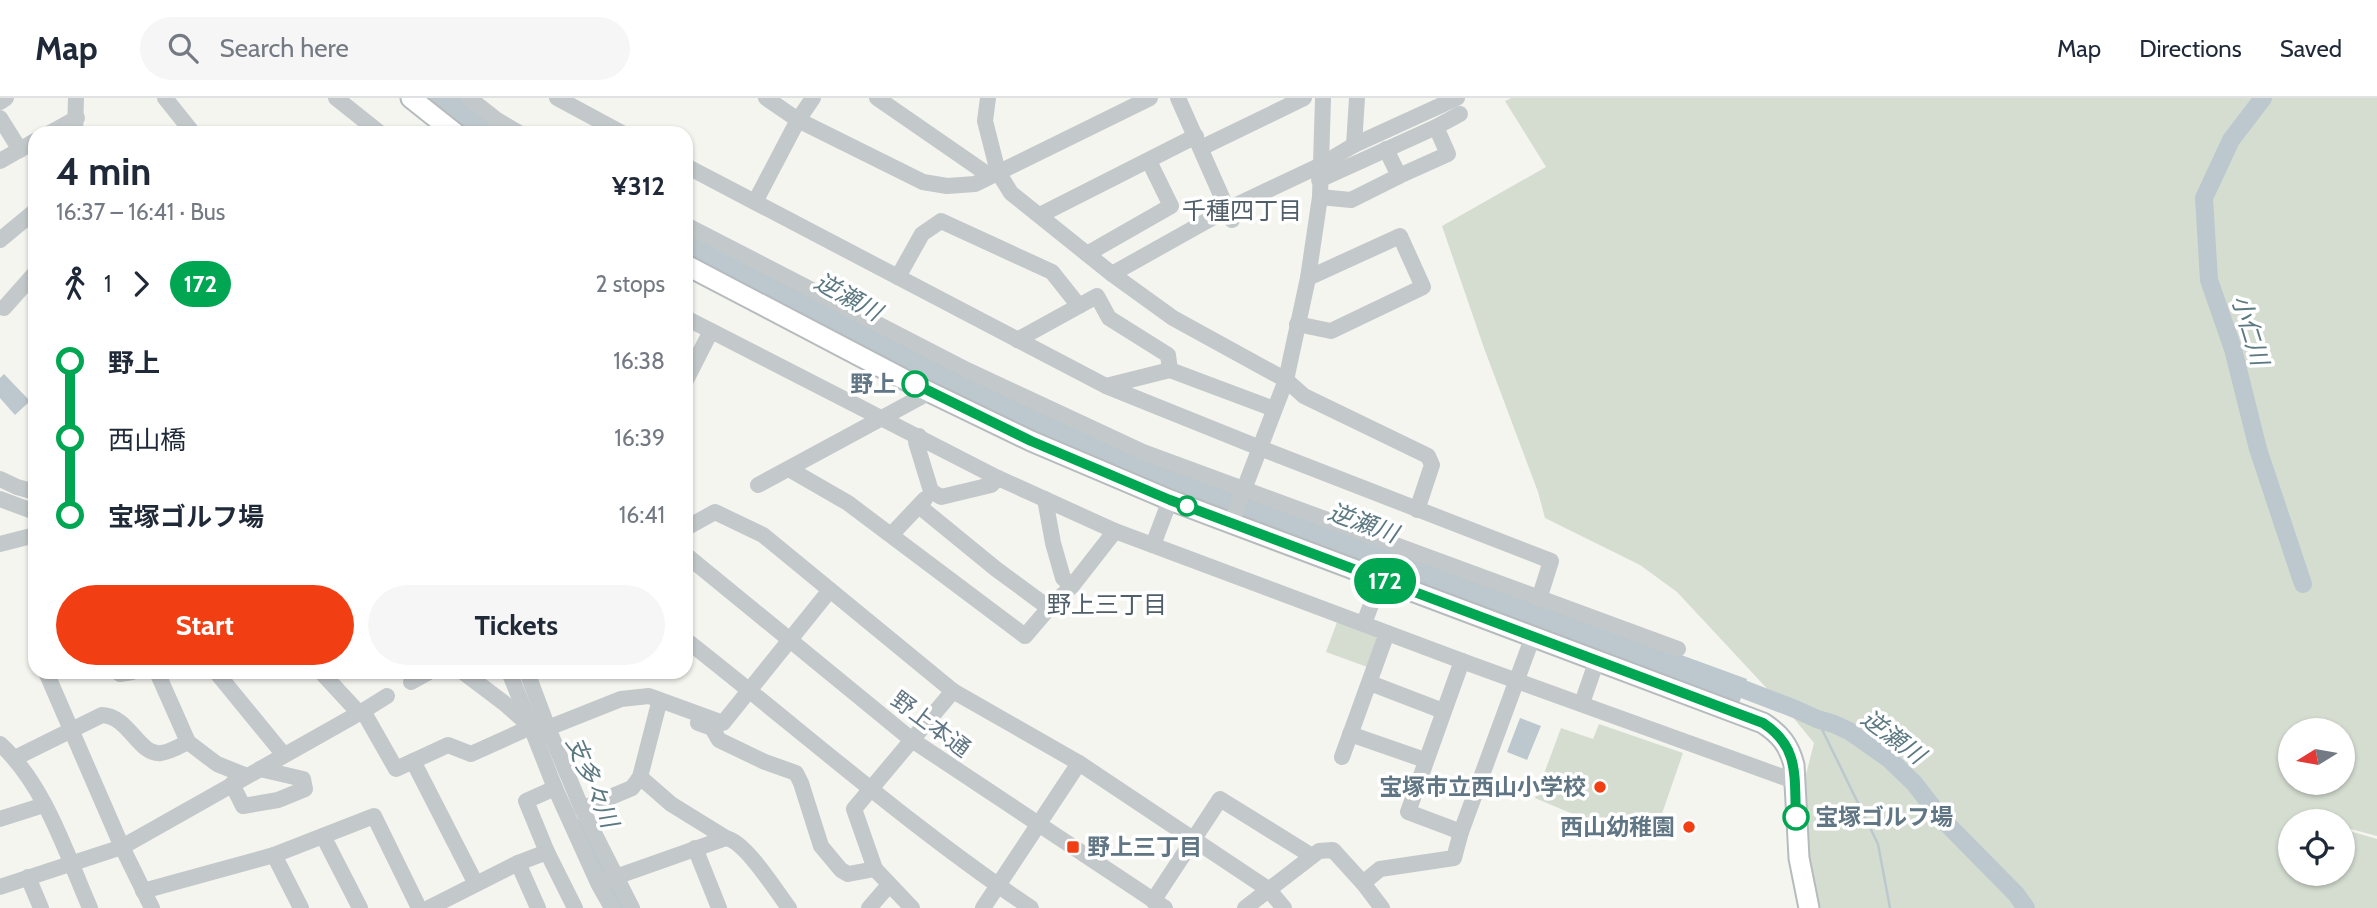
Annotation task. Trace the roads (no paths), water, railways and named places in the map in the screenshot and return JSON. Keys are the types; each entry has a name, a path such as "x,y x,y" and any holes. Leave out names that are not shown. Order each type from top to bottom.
{"main road":[{"path":"411,98 446,126"},
{"path":"693,269 930,392 1079,463 1170,500 1763,723 1779,735 1788,748 1794,765 1799,858 1809,908"}],"street":[{"path":"0,102 6,98"},
{"path":"76,98 76,126"},
{"path":"165,98 186,126"},
{"path":"336,98 371,126"},
{"path":"469,98 507,126"},
{"path":"557,98 609,126"},
{"path":"766,98 798,120 923,183 947,186 975,184 1150,98"},
{"path":"755,202 798,120 813,98"},
{"path":"877,98 994,174 1012,193 1087,254 1173,318 1286,380 1304,396 1428,456 1433,465 1417,510"},
{"path":"988,98 985,121 994,174"},
{"path":"1178,98 1230,215"},
{"path":"1040,215 1149,162 1304,98"},
{"path":"1231,523 1286,380 1308,278 1319,181 1323,98"},
{"path":"1354,145 1357,98"},
{"path":"1319,181 1354,145 1459,106"},
{"path":"1112,274 1230,215 1319,181 1436,127 1459,106"},
{"path":"0,118 20,150"},
{"path":"1319,181 1351,200 1448,154 1436,127"},
{"path":"0,161 28,145"},
{"path":"1386,149 1399,176"},
{"path":"1087,254 1171,206 1149,162"},
{"path":"693,170 1106,386 1259,449 1551,561 1539,599"},
{"path":"0,240 28,217"},
{"path":"898,277 922,234 941,221 1052,271 1079,306"},
{"path":"693,229 967,370 1143,452 1678,649"},
{"path":"1297,324 1331,331 1423,288 1400,236 1308,278"},
{"path":"4,308 28,281"},
{"path":"1017,340 1097,296 1109,318 1168,355 1170,370"},
{"path":"693,322 998,478 1115,531 1462,661 1794,781"},
{"path":"693,366 711,331"},
{"path":"1106,386 1170,370 1274,409"},
{"path":"758,485 930,392"},
{"path":"919,436 916,442 931,491 944,498 991,485 998,478"},
{"path":"789,469 848,503 892,534 1025,636 1072,586 1115,531"},
{"path":"0,479 28,490"},
{"path":"892,534 931,491"},
{"path":"0,499 28,509"},
{"path":"1045,499 1063,578 1072,586"},
{"path":"1153,545 1170,500"},
{"path":"919,506 1049,608"},
{"path":"693,524 715,512 763,535 953,691 1079,763 1268,889 1284,908"},
{"path":"0,544 28,537"},
{"name":"野上本通","path":"693,561 912,740 1159,904"},
{"path":"1364,623 1381,579"},
{"path":"328,679 361,712 396,769 448,745 471,754 621,699 653,702 723,723 830,590"},
{"path":"1342,757 1387,633"},
{"path":"1363,883 1380,869 1454,859 1461,832 1533,636"},
{"path":"693,645 870,789 1031,908"},
{"path":"1581,703 1597,660"},
{"path":"1461,832 1408,812 1462,661"},
{"path":"49,679 122,847 152,908"},
{"path":"160,679 188,742 217,764 246,776"},
{"path":"222,679 284,755"},
{"path":"411,682 416,679"},
{"path":"472,679 540,727"},
{"path":"513,679 582,809 607,880 612,908"},
{"path":"533,679 540,727 555,788 607,880 632,908"},
{"path":"1370,683 1443,711"},
{"path":"912,908 875,869 854,809 953,691"},
{"path":"0,887 122,847 387,696"},
{"path":"582,809 632,788 640,777 653,702"},
{"path":"653,702 712,729 719,740 765,762 796,773 826,853 848,874 875,869"},
{"path":"15,758 102,715 119,719 148,750 155,753 164,753 188,742"},
{"path":"1350,734 1425,760"},
{"path":"0,744 15,758 37,790 90,908"},
{"path":"413,761 476,884"},
{"path":"983,908 1079,763"},
{"path":"640,777 671,804 726,838 732,839 747,853 789,908"},
{"path":"555,788 526,800 547,852 575,908"},
{"path":"1159,904 1194,839 1220,799 1312,856"},
{"path":"0,819 44,805"},
{"path":"143,891 274,855 374,816 419,908"},
{"path":"323,836 360,908"},
{"path":"607,880 726,838"},
{"path":"695,848 719,908"},
{"path":"1245,908 1319,851 1333,850 1382,908"},
{"path":"429,908 518,863 547,852"},
{"path":"274,855 300,908"},
{"path":"518,863 538,908"},
{"path":"28,877 41,908"},
{"path":"869,908 889,885"}],"waterway":[{"name":"小仁川","path":"2263,98 2231,140 2204,198 2209,280 2233,349 2258,449 2303,584"},
{"name":"逆瀬川","path":"1722,681 1849,731 1889,759 1914,783 1942,819 2016,894 2026,908"},
{"path":"1817,719 1878,844 1890,908"},
{"name":"支多々川","path":"583,827 624,908"}],"place":[{"name":"野上","path":"915,384"},
{"name":"宝塚市立西山小学校","path":"1600,787"},
{"name":"宝塚ゴルフ場","path":"1796,817"},
{"name":"西山幼稚園","path":"1689,827"},
{"name":"野上三丁目","path":"1073,847"}],"district":[{"name":"千種四丁目","path":"1242,211"},
{"name":"野上三丁目","path":"1107,605"}]}
